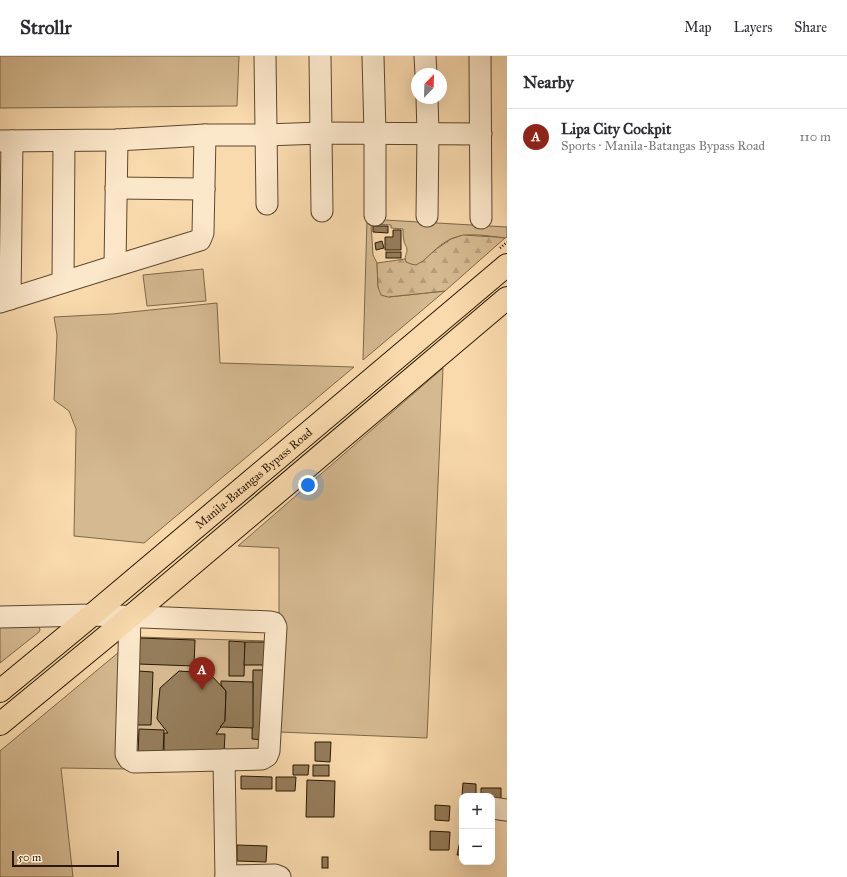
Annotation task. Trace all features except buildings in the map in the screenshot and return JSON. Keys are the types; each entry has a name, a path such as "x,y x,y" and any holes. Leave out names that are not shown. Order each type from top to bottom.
{"main road":[{"name":"Manila-Batangas Bypass Road","path":"0,691 507,265"},
{"name":"Manila-Batangas Bypass Road","path":"0,724 507,298"}],"street":[{"path":"264,56 267,204"},
{"path":"320,56 322,211"},
{"path":"373,56 375,215"},
{"path":"426,56 426,68"},
{"path":"480,56 481,218"},
{"path":"427,104 427,216"},
{"path":"205,135 203,234 200,240 5,300 6,141 117,140 205,135 321,133 481,134"},
{"path":"115,266 117,140"},
{"path":"63,282 64,141"},
{"path":"116,188 204,189"},
{"path":"0,617 92,615 130,616 270,622 274,623 276,627 269,751 267,756 262,759 134,762 129,759 126,754 130,616"},
{"path":"224,760 226,876 275,875 280,877"},
{"path":"495,808 507,810"}],"green space":[{"path":"0,56 239,56 237,106 0,108"},
{"path":"367,219 507,227 507,237 472,235 459,236 445,242 422,262 414,266 410,265 405,260 407,247 404,242 403,229 391,228 391,225 371,224 373,255 377,263 378,287 389,297 445,291 363,360"},
{"path":"463,235 505,238 445,291 388,297 381,295 378,287 377,263 405,259 406,262 416,265 451,239"},
{"path":"203,269 206,301 147,306 143,275"},
{"path":"217,303 220,363 354,367 144,543 74,536 76,429 69,411 54,400 57,335 54,317 112,314"},
{"path":"443,368 427,738 279,732 279,548 238,546"},
{"path":"0,625 39,626 40,630 0,663"},
{"path":"138,637 267,641 259,752 136,754"},
{"path":"125,647 129,769 61,768 73,877 0,877 0,751"}],"place":[{"name":"Lipa City Cockpit","path":"202,690"}]}
